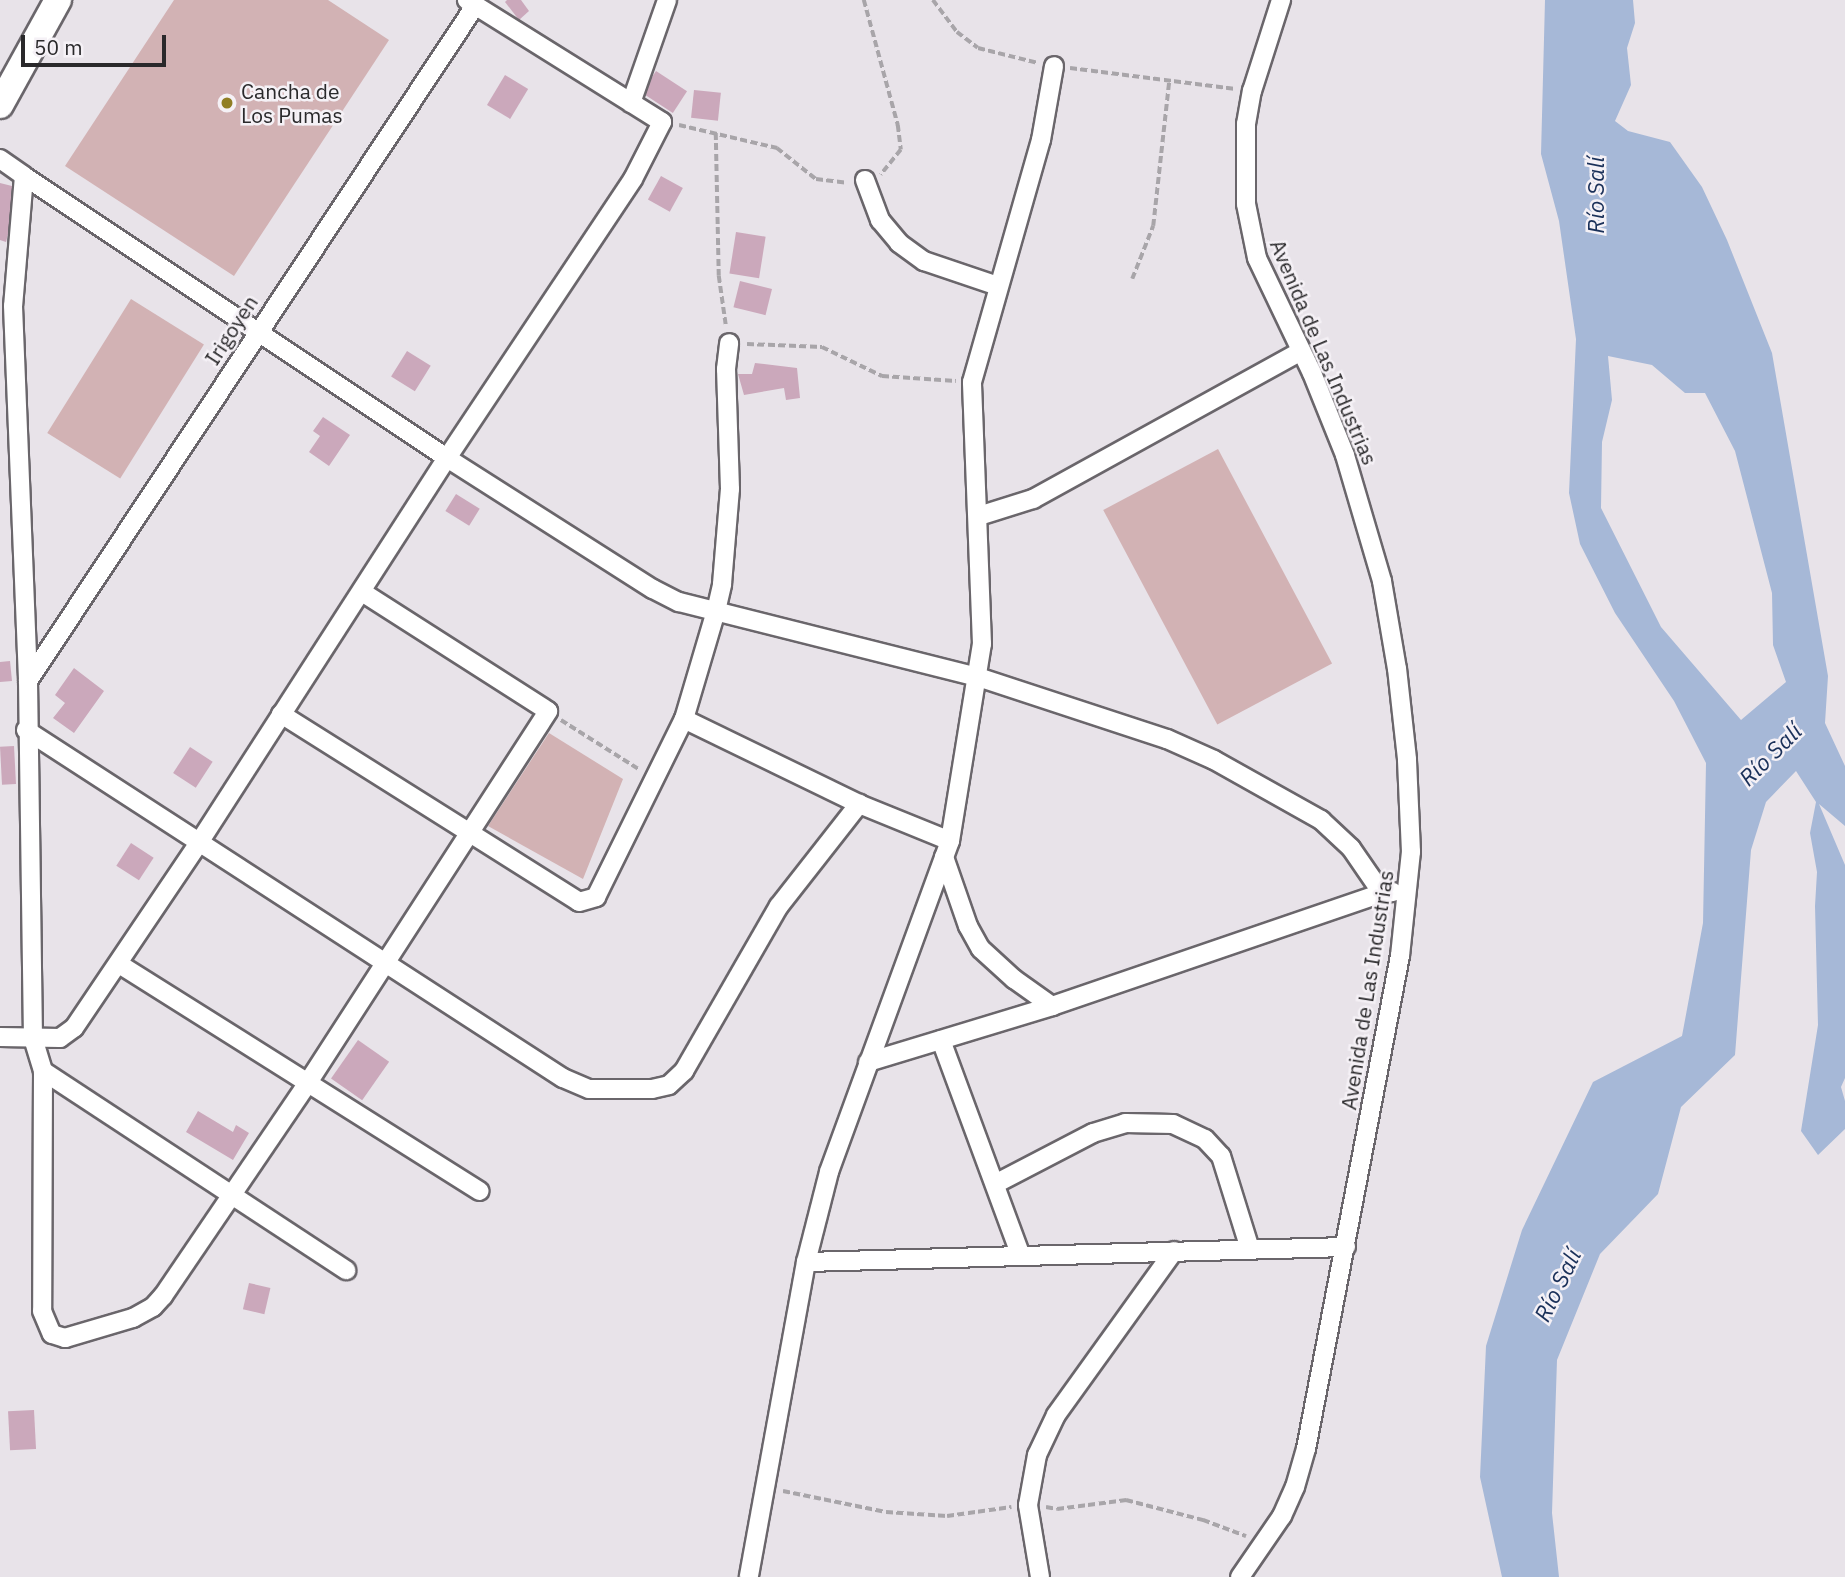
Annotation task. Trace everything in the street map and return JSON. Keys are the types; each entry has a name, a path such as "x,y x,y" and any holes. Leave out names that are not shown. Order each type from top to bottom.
{"main road":[{"path":"0,105 58,0"}],"street":[{"path":"631,103 667,0"},
{"name":"Avenida de Las Industrias","path":"1240,1577 1282,1516 1295,1487 1306,1449 1400,956 1411,852 1407,759 1398,669 1382,580 1345,455 1301,351 1256,258 1246,204 1246,138 1252,92 1281,0"},
{"path":"0,1037 60,1038 74,1028 200,841 447,458 633,179 662,122 471,3"},
{"name":"Irigoyen","path":"28,681 471,3"},
{"path":"749,1577 806,1262 829,1172 947,849 982,644 972,382 1041,140 1054,66"},
{"path":"0,159 447,458 653,589 679,602 978,677 1167,739 1242,775 1321,820 1350,848 1382,893"},
{"path":"24,176 13,306 28,681 26,730 33,1038 43,1071 42,1311 52,1334 65,1338 133,1318 153,1307 163,1296 307,1084 548,711 362,592"},
{"path":"865,180 880,220 899,243 924,261 999,286"},
{"path":"281,714 579,902 596,897 684,719 716,611 722,584 730,489 726,369 729,343"},
{"path":"979,516 1033,499 1301,351"},
{"path":"684,719 947,849 968,926 981,949 1014,979 1052,1006"},
{"path":"26,730 386,960 563,1078 589,1089 652,1089 669,1085 684,1071 779,906 859,804"},
{"path":"868,1062 1052,1006 1382,893 1407,892"},
{"path":"119,964 480,1191"},
{"path":"941,1040 1021,1256"},
{"path":"43,1071 346,1270"},
{"path":"995,1184 1093,1133 1125,1123 1173,1124 1205,1139 1221,1156 1250,1249"},
{"path":"806,1262 1346,1247"},
{"path":"1040,1577 1028,1505 1037,1455 1056,1415 1174,1251"}],"path":[{"path":"662,122 716,132 777,148 816,179 854,184 882,175 901,150 898,125 864,0"},
{"path":"933,0 957,32 978,48 1054,66 1252,92"},
{"path":"1132,279 1153,226 1169,81"},
{"path":"716,132 719,276 729,343 821,347 882,376 972,382"},
{"path":"548,711 653,779"}],"shaded area":[{"name":"Cancha de Los Pumas","path":"174,0 328,0 389,40 234,276 65,166"},
{"path":"131,299 204,345 120,479 47,433"},
{"path":"1218,449 1332,664 1217,725 1103,510"},
{"path":"549,733 623,779 583,879 488,826"}],"water":[{"name":"Río Salí","path":"1545,0 1633,0 1635,23 1627,48 1631,85 1615,121 1628,131 1670,142 1702,187 1727,240 1772,353 1828,676 1825,723 1845,766 1845,826 1819,804 1845,865 1845,1078 1841,1087 1845,1101 1845,1129 1818,1155 1801,1131 1818,1025 1815,906 1817,872 1810,833 1816,802 1796,771 1766,802 1751,850 1735,1055 1681,1107 1658,1194 1600,1254 1557,1360 1552,1513 1559,1577 1502,1577 1480,1477 1486,1346 1522,1230 1593,1082 1682,1036 1703,923 1706,763 1674,701 1615,613 1580,544 1569,493 1576,339 1559,221 1541,154","holes":["1608,356 1652,365 1685,393 1705,393 1735,451 1772,593 1773,645 1786,682 1741,720 1661,627 1601,508 1602,442 1612,400"]}],"building":[{"path":"521,0 529,11 519,20 505,2"},
{"path":"656,71 687,91 673,113 642,93"},
{"path":"505,75 528,89 510,119 487,105"},
{"path":"694,90 721,93 718,121 691,118"},
{"path":"661,176 683,188 670,212 648,200"},
{"path":"0,183 20,188 6,242 0,240"},
{"path":"736,232 766,237 759,278 729,273"},
{"path":"740,281 772,289 765,315 733,307"},
{"path":"407,351 431,366 415,391 391,376"},
{"path":"755,363 797,368 800,398 786,400 784,388 744,395 738,374 752,374"},
{"path":"323,417 350,435 329,466 309,452 320,436 313,431"},
{"path":"456,494 480,509 469,526 445,511"},
{"path":"10,661 12,681 0,682 0,662"},
{"path":"74,668 104,691 74,733 53,718 65,703 55,695"},
{"path":"14,746 16,784 2,785 0,747"},
{"path":"190,747 213,762 196,788 173,773"},
{"path":"131,843 154,858 139,880 116,866"},
{"path":"358,1040 389,1062 362,1100 331,1079"},
{"path":"198,1111 233,1132 236,1125 249,1133 233,1160 186,1132"},
{"path":"249,1283 270,1288 264,1314 243,1309"},
{"path":"34,1410 36,1449 10,1450 8,1411"}],"place":[{"name":"Cancha de Los Pumas","path":"227,103"}]}
